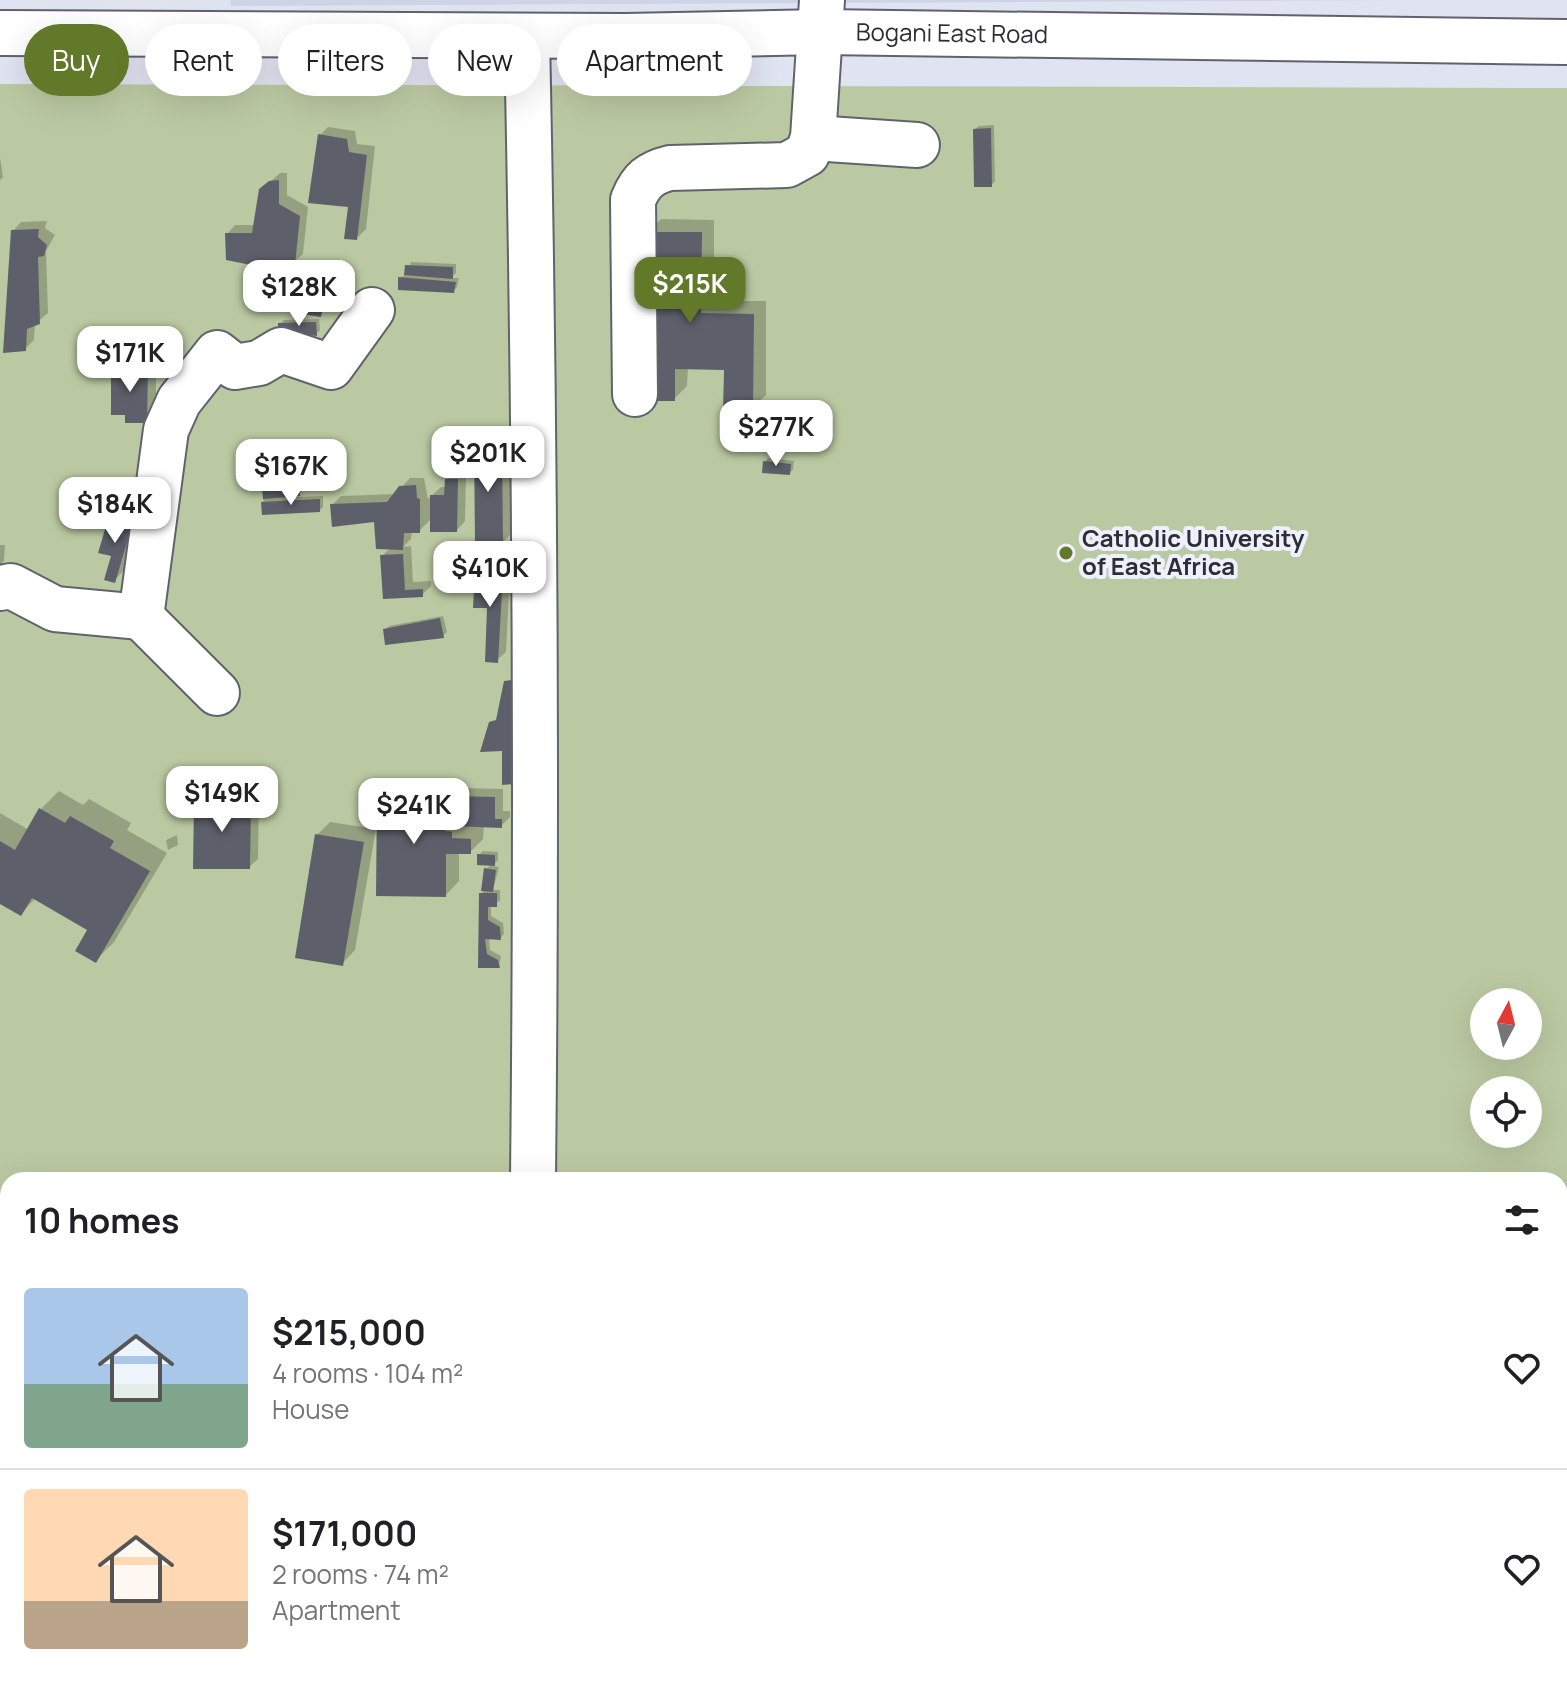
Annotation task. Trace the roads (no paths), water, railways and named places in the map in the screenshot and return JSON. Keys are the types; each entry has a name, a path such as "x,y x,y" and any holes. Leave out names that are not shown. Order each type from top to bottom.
{"street":[{"name":"Bogani East Road","path":"541,35 822,16 1567,42"},
{"path":"635,394 633,200 639,184 652,173 670,168 787,165 807,154 813,138 822,16"},
{"name":"Bogani East Road","path":"0,33 428,35"},
{"path":"528,96 537,774 533,1172"},
{"path":"813,138 917,145"},
{"path":"141,617 166,430 179,401 217,353 235,367 259,363 281,350 331,367 372,310"},
{"path":"0,588 11,586 55,609 141,617 217,693"}],"place":[{"name":"Catholic University of East Africa","path":"1066,553"}]}
